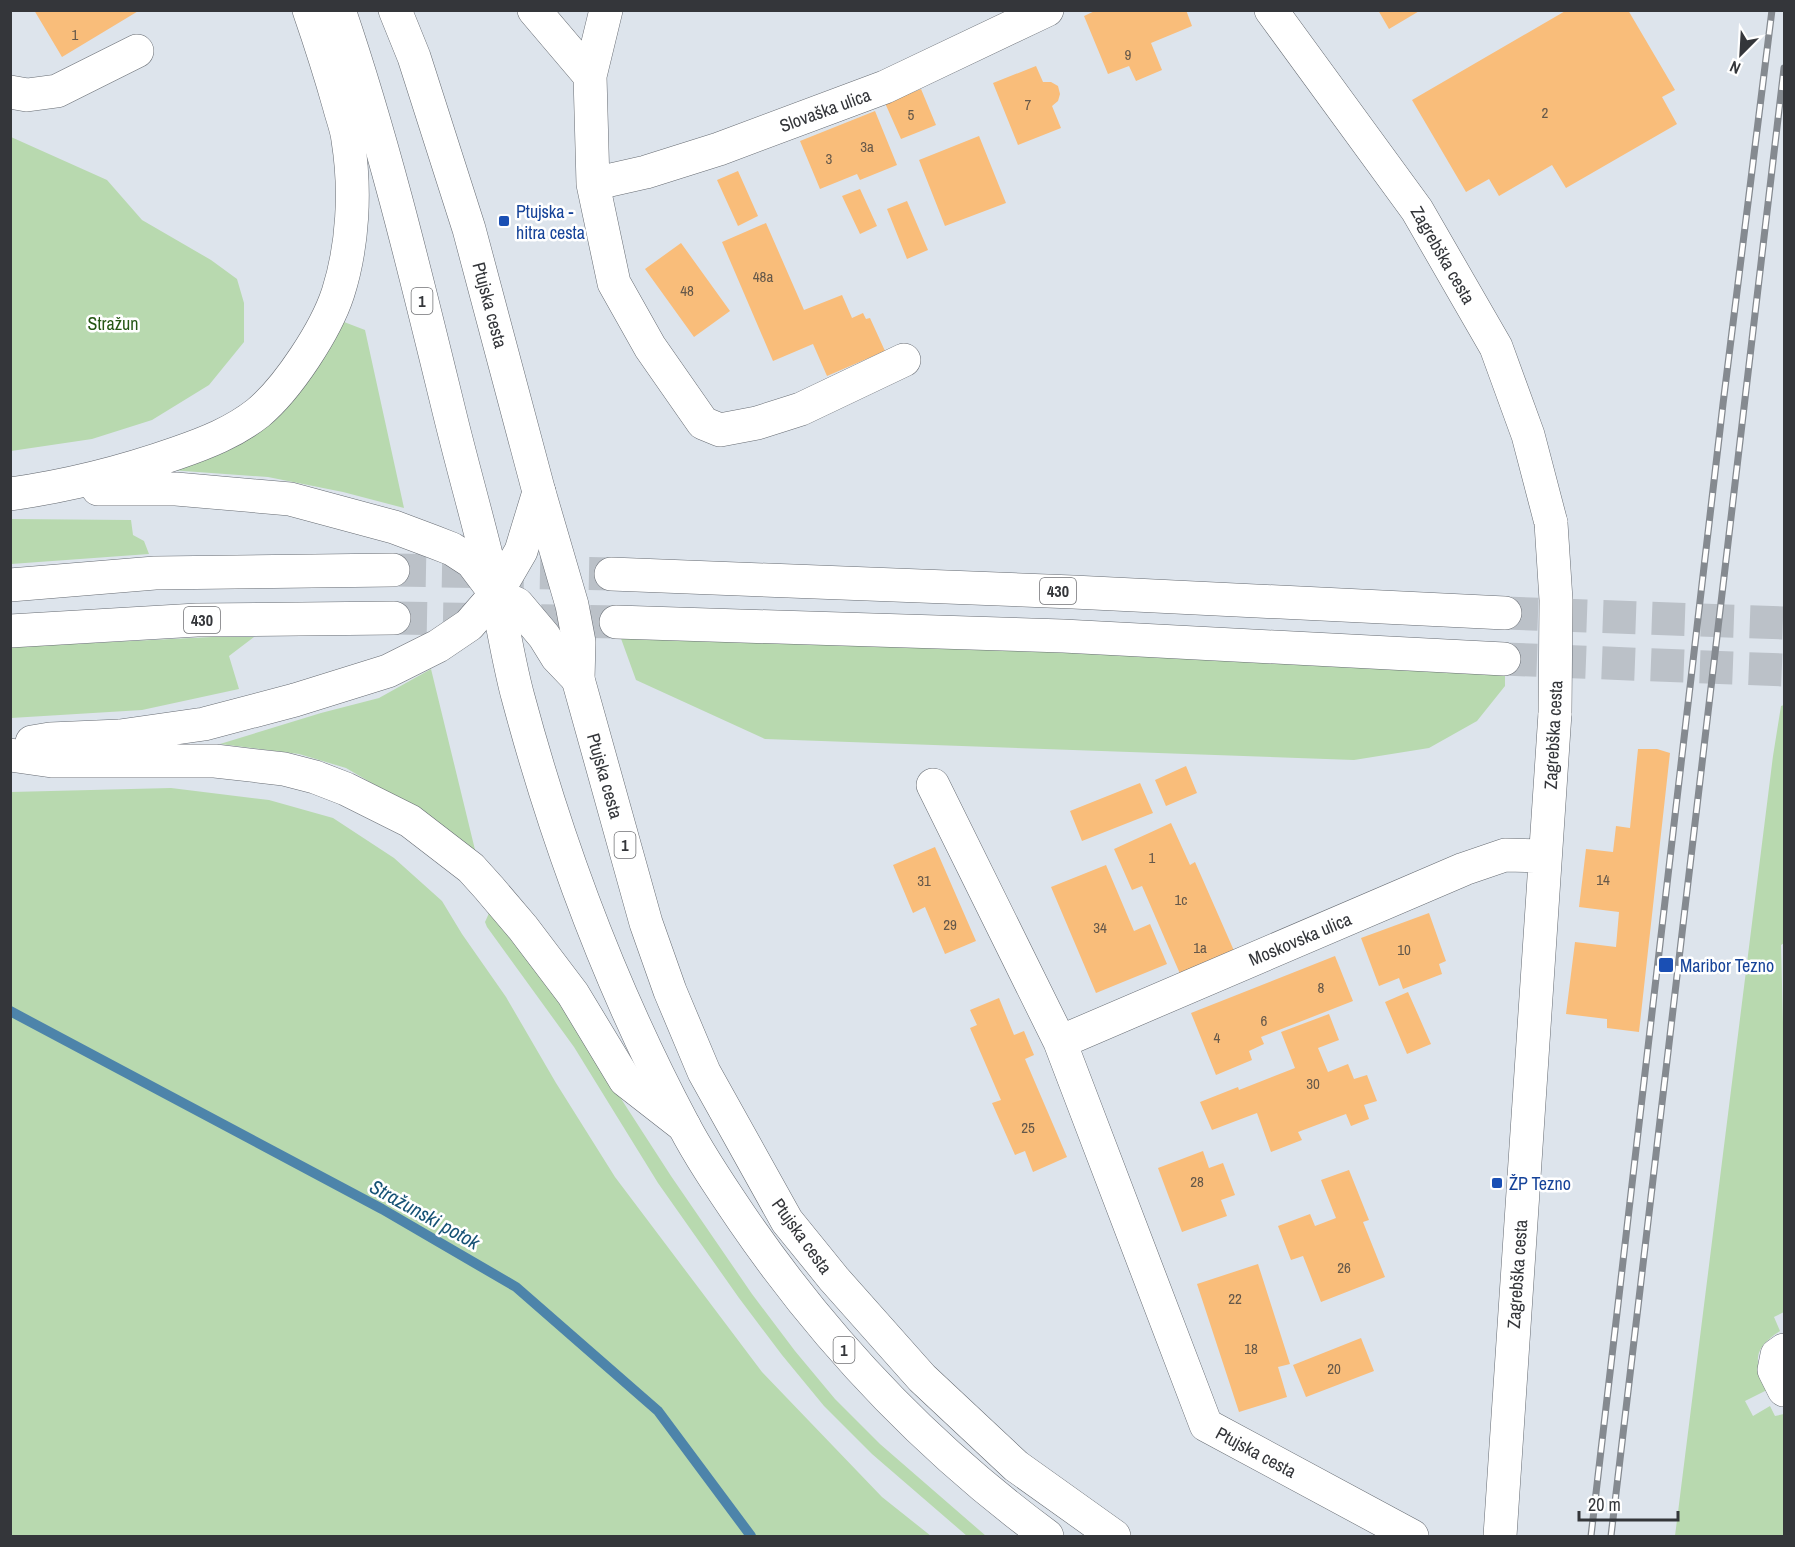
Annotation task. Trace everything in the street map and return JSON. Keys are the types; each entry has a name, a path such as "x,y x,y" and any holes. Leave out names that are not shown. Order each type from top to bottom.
{"main road":[{"path":"10,494 48,489 140,466 217,439 258,413 295,374 338,294 349,245 351,193 348,140 329,67 309,10"},
{"name":"1","path":"339,10 366,88 411,255 527,727 546,791 597,939 640,1036 684,1126 719,1185 763,1249 818,1321 896,1407 997,1499 1047,1536"},
{"name":"Ptujska cesta","path":"395,10 414,57 469,229 539,492 572,605 579,642 579,679 646,922 670,992 704,1072 787,1221 834,1279 922,1378 1016,1466 1114,1536"},
{"path":"534,10 590,76"},
{"path":"606,10 590,76 593,184 614,283 650,347 703,423 720,430 757,423 801,409 904,360"},
{"name":"Slovaška ulica","path":"593,184 646,172 719,149 874,92 1047,10"},
{"name":"Zagrebška cesta","path":"1271,10 1418,210 1496,348 1528,435 1551,523 1556,600 1555,713 1500,1536"},
{"path":"10,92 27,95 57,91 137,51"},
{"path":"48,489 176,489 290,499 394,527 452,549 472,562 496,594 517,604 544,636 557,657 579,679"},
{"path":"10,745 50,739 120,736 204,724 343,686 388,671 438,646 469,625 496,594 521,551 539,492"},
{"path":"10,585 155,573 393,570"},
{"name":"430","path":"611,574 1073,592 1505,613"},
{"name":"430","path":"10,631 197,620 394,618"},
{"path":"616,622 1063,636 1504,659"},
{"path":"10,755 52,761 215,761 284,769 315,777 346,789 410,821 471,868 483,881 523,928 573,994 625,1080 684,1126"},
{"name":"Ptujska cesta","path":"933,785 1060,1042 1206,1425 1412,1536"},
{"name":"Moskovska ulica","path":"1060,1042 1464,869 1505,855 1545,856"},
{"path":"1785,1350 1777,1355 1774,1370 1785,1390"}],"green space":[{"name":"Stražun","path":"11,137 107,180 142,220 211,260 237,279 244,303 244,342 209,385 152,420 92,439 11,451"},
{"path":"331,317 365,330 404,508 343,492 268,477 170,470 228,442"},
{"path":"11,519 131,520 133,535 144,541 149,554 11,564"},
{"path":"619,633 1505,670 1505,686 1477,721 1429,748 1354,760 765,739 636,680"},
{"path":"254,637 229,656 239,689 142,710 11,718 11,647"},
{"path":"431,669 477,858 438,822 346,768 299,754 220,744 379,698"},
{"path":"1784,705 1784,943 1781,945 1784,1062 1784,1312 1774,1317 1780,1331 1764,1344 1758,1356 1760,1371 1767,1390 1745,1401 1753,1416 1770,1406 1775,1416 1784,1414 1784,1536 1675,1536 1773,756 1781,706"},
{"path":"171,788 269,800 333,818 394,858 442,901 506,997 615,1177 762,1372 882,1497 931,1536 11,1536 11,792"},
{"path":"490,911 543,978 671,1176 752,1294 795,1351 835,1399 880,1444 986,1536 967,1536 872,1454 824,1406 782,1355 658,1183 574,1047 487,927 485,922"}],"building":[{"path":"34,10 140,10 62,57"},
{"path":"1097,10 1186,10 1192,26 1151,43 1162,70 1136,81 1129,66 1108,74 1084,16"},
{"path":"1378,10 1421,10 1389,29"},
{"path":"1567,10 1628,10 1675,90 1662,97 1677,124 1566,188 1552,165 1499,196 1489,179 1466,192 1412,100"},
{"path":"1036,66 1043,82 1051,82 1058,86 1060,94 1058,101 1052,106 1061,128 1018,145 993,83"},
{"path":"921,89 936,125 901,139 885,103"},
{"path":"875,111 897,165 860,180 857,174 820,189 800,141"},
{"path":"979,136 1006,203 945,226 919,160"},
{"path":"738,171 758,216 738,226 717,180"},
{"path":"860,189 877,226 860,234 842,196"},
{"path":"907,201 928,250 907,259 887,209"},
{"path":"766,223 804,310 842,295 852,318 863,313 866,319 870,318 885,351 827,376 813,344 773,361 722,242"},
{"path":"681,243 730,311 694,337 645,269"},
{"path":"1638,749 1657,749 1670,753 1639,1032 1607,1028 1607,1019 1566,1014 1575,942 1616,947 1619,912 1579,907 1586,849 1613,852 1616,826 1630,828"},
{"path":"1186,766 1197,793 1166,806 1155,780"},
{"path":"1140,783 1153,813 1082,841 1070,811"},
{"path":"1171,823 1190,865 1195,862 1235,953 1181,976 1142,886 1132,890 1114,849"},
{"path":"935,847 976,941 945,954 925,907 913,913 893,865"},
{"path":"1106,865 1134,931 1150,924 1167,964 1096,993 1051,887"},
{"path":"1429,913 1446,961 1439,964 1442,974 1403,989 1399,978 1379,986 1361,938"},
{"path":"1335,956 1353,1001 1261,1037 1264,1044 1249,1051 1252,1060 1216,1075 1191,1013"},
{"path":"1408,992 1431,1044 1407,1054 1385,1002"},
{"path":"999,998 1014,1035 1024,1031 1034,1055 1025,1059 1067,1157 1033,1172 1025,1151 1015,1155 992,1103 1001,1100 970,1028 977,1025 970,1010"},
{"path":"1329,1014 1339,1040 1318,1048 1328,1072 1348,1064 1354,1079 1367,1075 1377,1101 1364,1105 1369,1119 1351,1126 1346,1114 1298,1132 1302,1140 1271,1152 1257,1113 1212,1130 1200,1102 1238,1087 1239,1090 1295,1068 1281,1032"},
{"path":"1203,1151 1209,1168 1223,1163 1235,1195 1221,1200 1227,1216 1182,1232 1158,1168"},
{"path":"1349,1170 1369,1220 1363,1222 1385,1277 1321,1302 1303,1256 1291,1260 1278,1226 1310,1214 1315,1226 1336,1218 1321,1180"},
{"path":"1258,1264 1290,1364 1278,1367 1287,1397 1239,1412 1197,1284"},
{"path":"1361,1338 1374,1371 1306,1397 1293,1365"}],"waterway":[{"name":"Stražunski potok","path":"10,1011 382,1209 516,1287 658,1411 751,1536"}],"tunnel":[{"path":"393,570 611,574"},
{"path":"1505,613 1784,623"},
{"path":"394,618 616,622"},
{"path":"1504,659 1784,670"}],"railway":[{"path":"1591,1536 1723,404 1772,10"},
{"path":"1611,1536 1784,68"}],"place":[{"name":"Ptujska - hitra cesta","path":"504,221"},
{"name":"Maribor Tezno","path":"1666,965"},
{"name":"ŽP Tezno","path":"1497,1183"}]}
